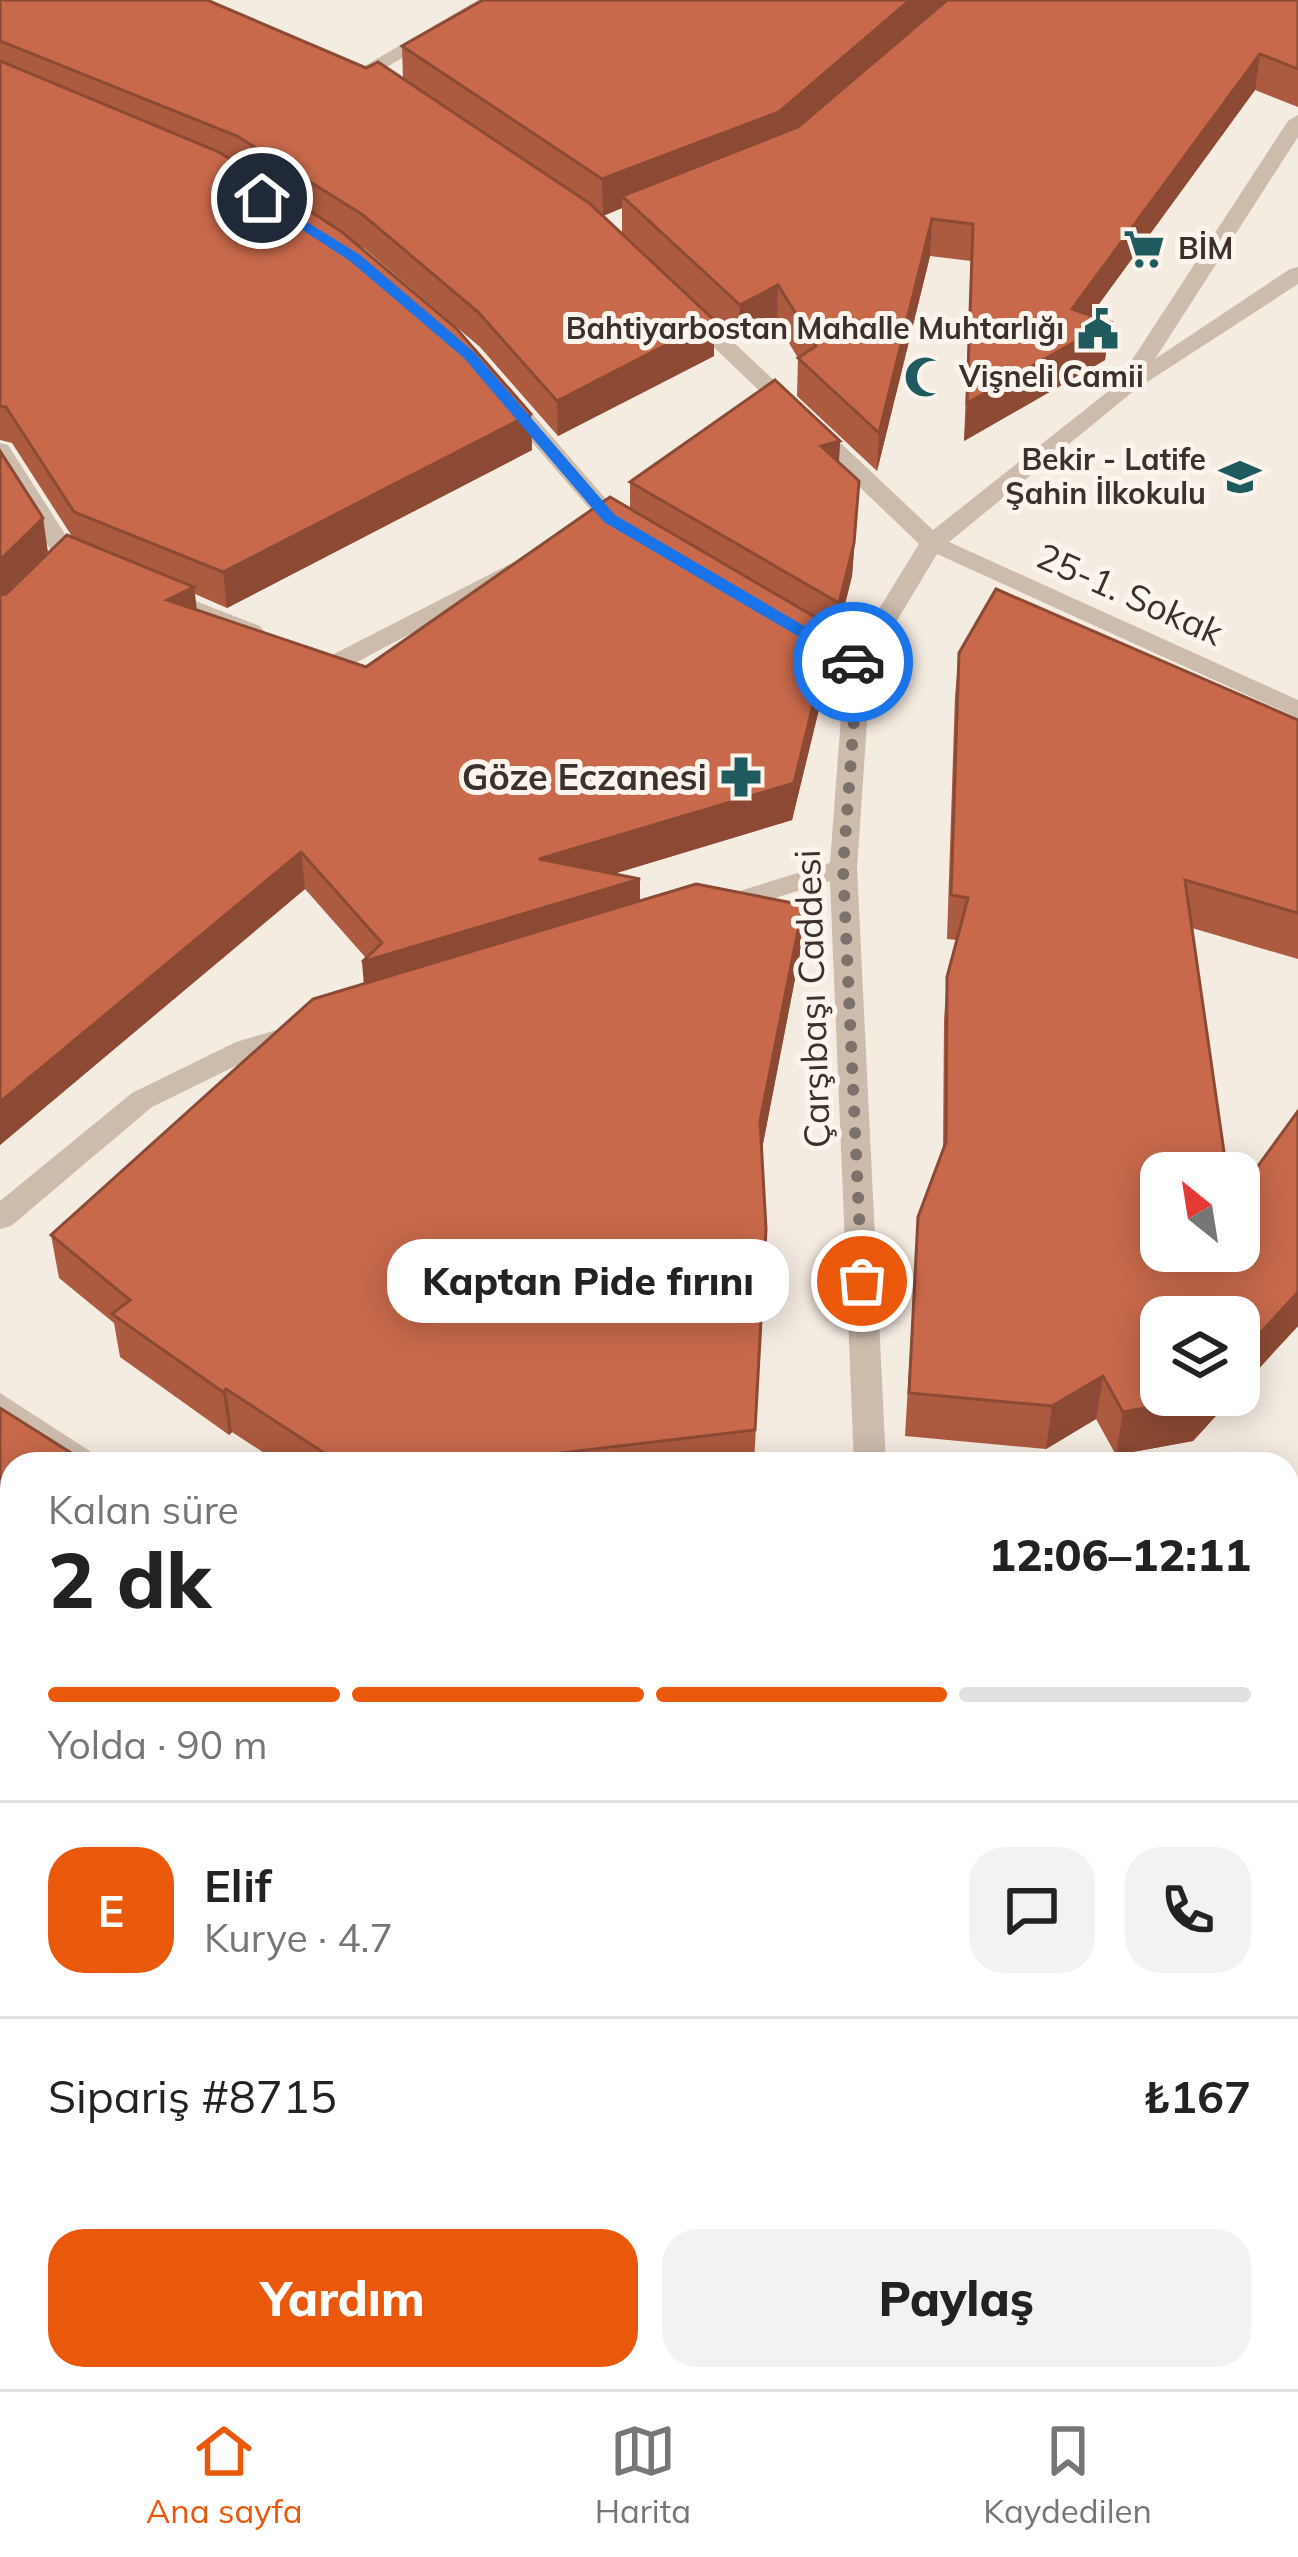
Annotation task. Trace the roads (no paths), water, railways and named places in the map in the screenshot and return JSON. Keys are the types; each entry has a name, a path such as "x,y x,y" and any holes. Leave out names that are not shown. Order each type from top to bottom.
{"street":[{"path":"366,73 492,0"},
{"name":"Çarşıbaşı Caddesi","path":"869,1452 843,868 847,658 932,543 1123,391 1298,122"},
{"path":"1123,391 1298,274"},
{"name":"25-1. Sokak","path":"667,292 932,543 1298,710"},
{"path":"485,373 600,524 651,543"},
{"path":"0,450 78,561 0,622"},
{"path":"134,584 333,664 531,560"},
{"path":"682,917 843,868"},
{"path":"0,1218 142,1100 246,1049 338,1021"},
{"path":"0,1405 69,1452"}],"place":[{"name":"BİM","path":"1144,249"},
{"name":"Bahtiyarbostan Mahalle Muhtarlığı","path":"1098,329"},
{"name":"Vişneli Camii","path":"925,377"},
{"name":"Bekir - Latife Şahin İlkokulu","path":"1240,477"},
{"name":"Göze Eczanesi","path":"741,777"},
{"name":"Kaptan Pide fırını","path":"862,1281"}]}
